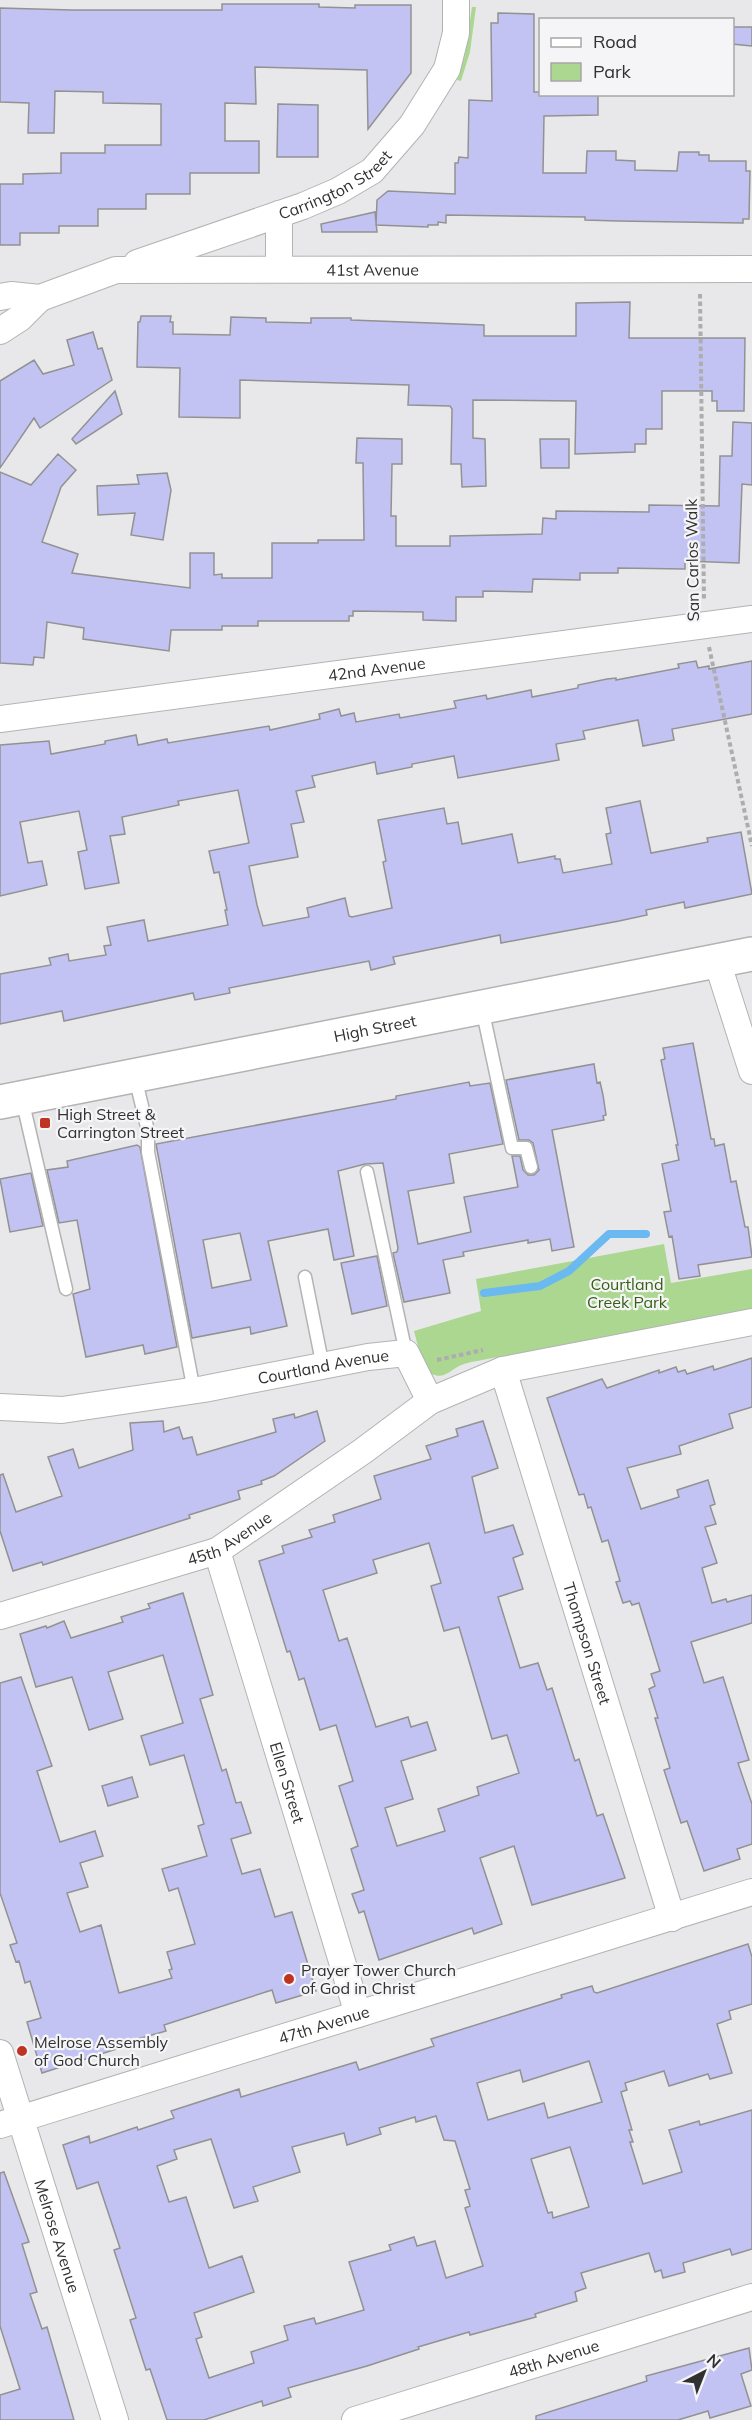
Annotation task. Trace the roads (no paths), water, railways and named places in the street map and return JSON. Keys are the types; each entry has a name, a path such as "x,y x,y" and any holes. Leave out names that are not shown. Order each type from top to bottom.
{"main road":[{"name":"High Street","path":"11,1100 752,954"}],"street":[{"name":"Carrington Street","path":"116,270 279,214 338,191 372,171 412,125 447,69 456,33 456,0"},
{"path":"279,214 279,269"},
{"name":"41st Avenue","path":"0,297 11,295 40,298 116,270 752,269"},
{"path":"0,330 20,318 40,298"},
{"name":"42nd Avenue","path":"0,719 752,619"},
{"path":"717,961 752,1071"},
{"path":"430,1401 503,1370 752,1322"},
{"name":"Courtland Avenue","path":"0,1407 62,1410 195,1391 368,1357 406,1353 430,1401"},
{"name":"Thompson Street","path":"503,1370 672,1918"},
{"name":"45th Avenue","path":"0,1616 217,1551 363,1451 430,1401"},
{"name":"Ellen Street","path":"217,1551 358,2014"},
{"name":"47th Avenue","path":"10,2122 752,1892"},
{"name":"Melrose Avenue","path":"0,2053 10,2122 115,2420"},
{"name":"48th Avenue","path":"356,2420 752,2297"}],"lane":[{"path":"482,1007 512,1148 526,1148 531,1167"},
{"path":"135,1076 148,1131 148,1152 195,1391"},
{"path":"11,1100 66,1289"},
{"path":"367,1172 406,1353"},
{"path":"304,1276 323,1367"}],"waterway":[{"path":"484,1293 540,1286 569,1271 609,1234 646,1234"}],"place":[{"name":"High Street & Carrington Street","path":"45,1123"},
{"name":"Prayer Tower Church of God in Christ","path":"289,1979"},
{"name":"Melrose Assembly of God Church","path":"22,2051"}],"park label":[{"name":"Courtland Creek Park","path":"627,1293"}]}
